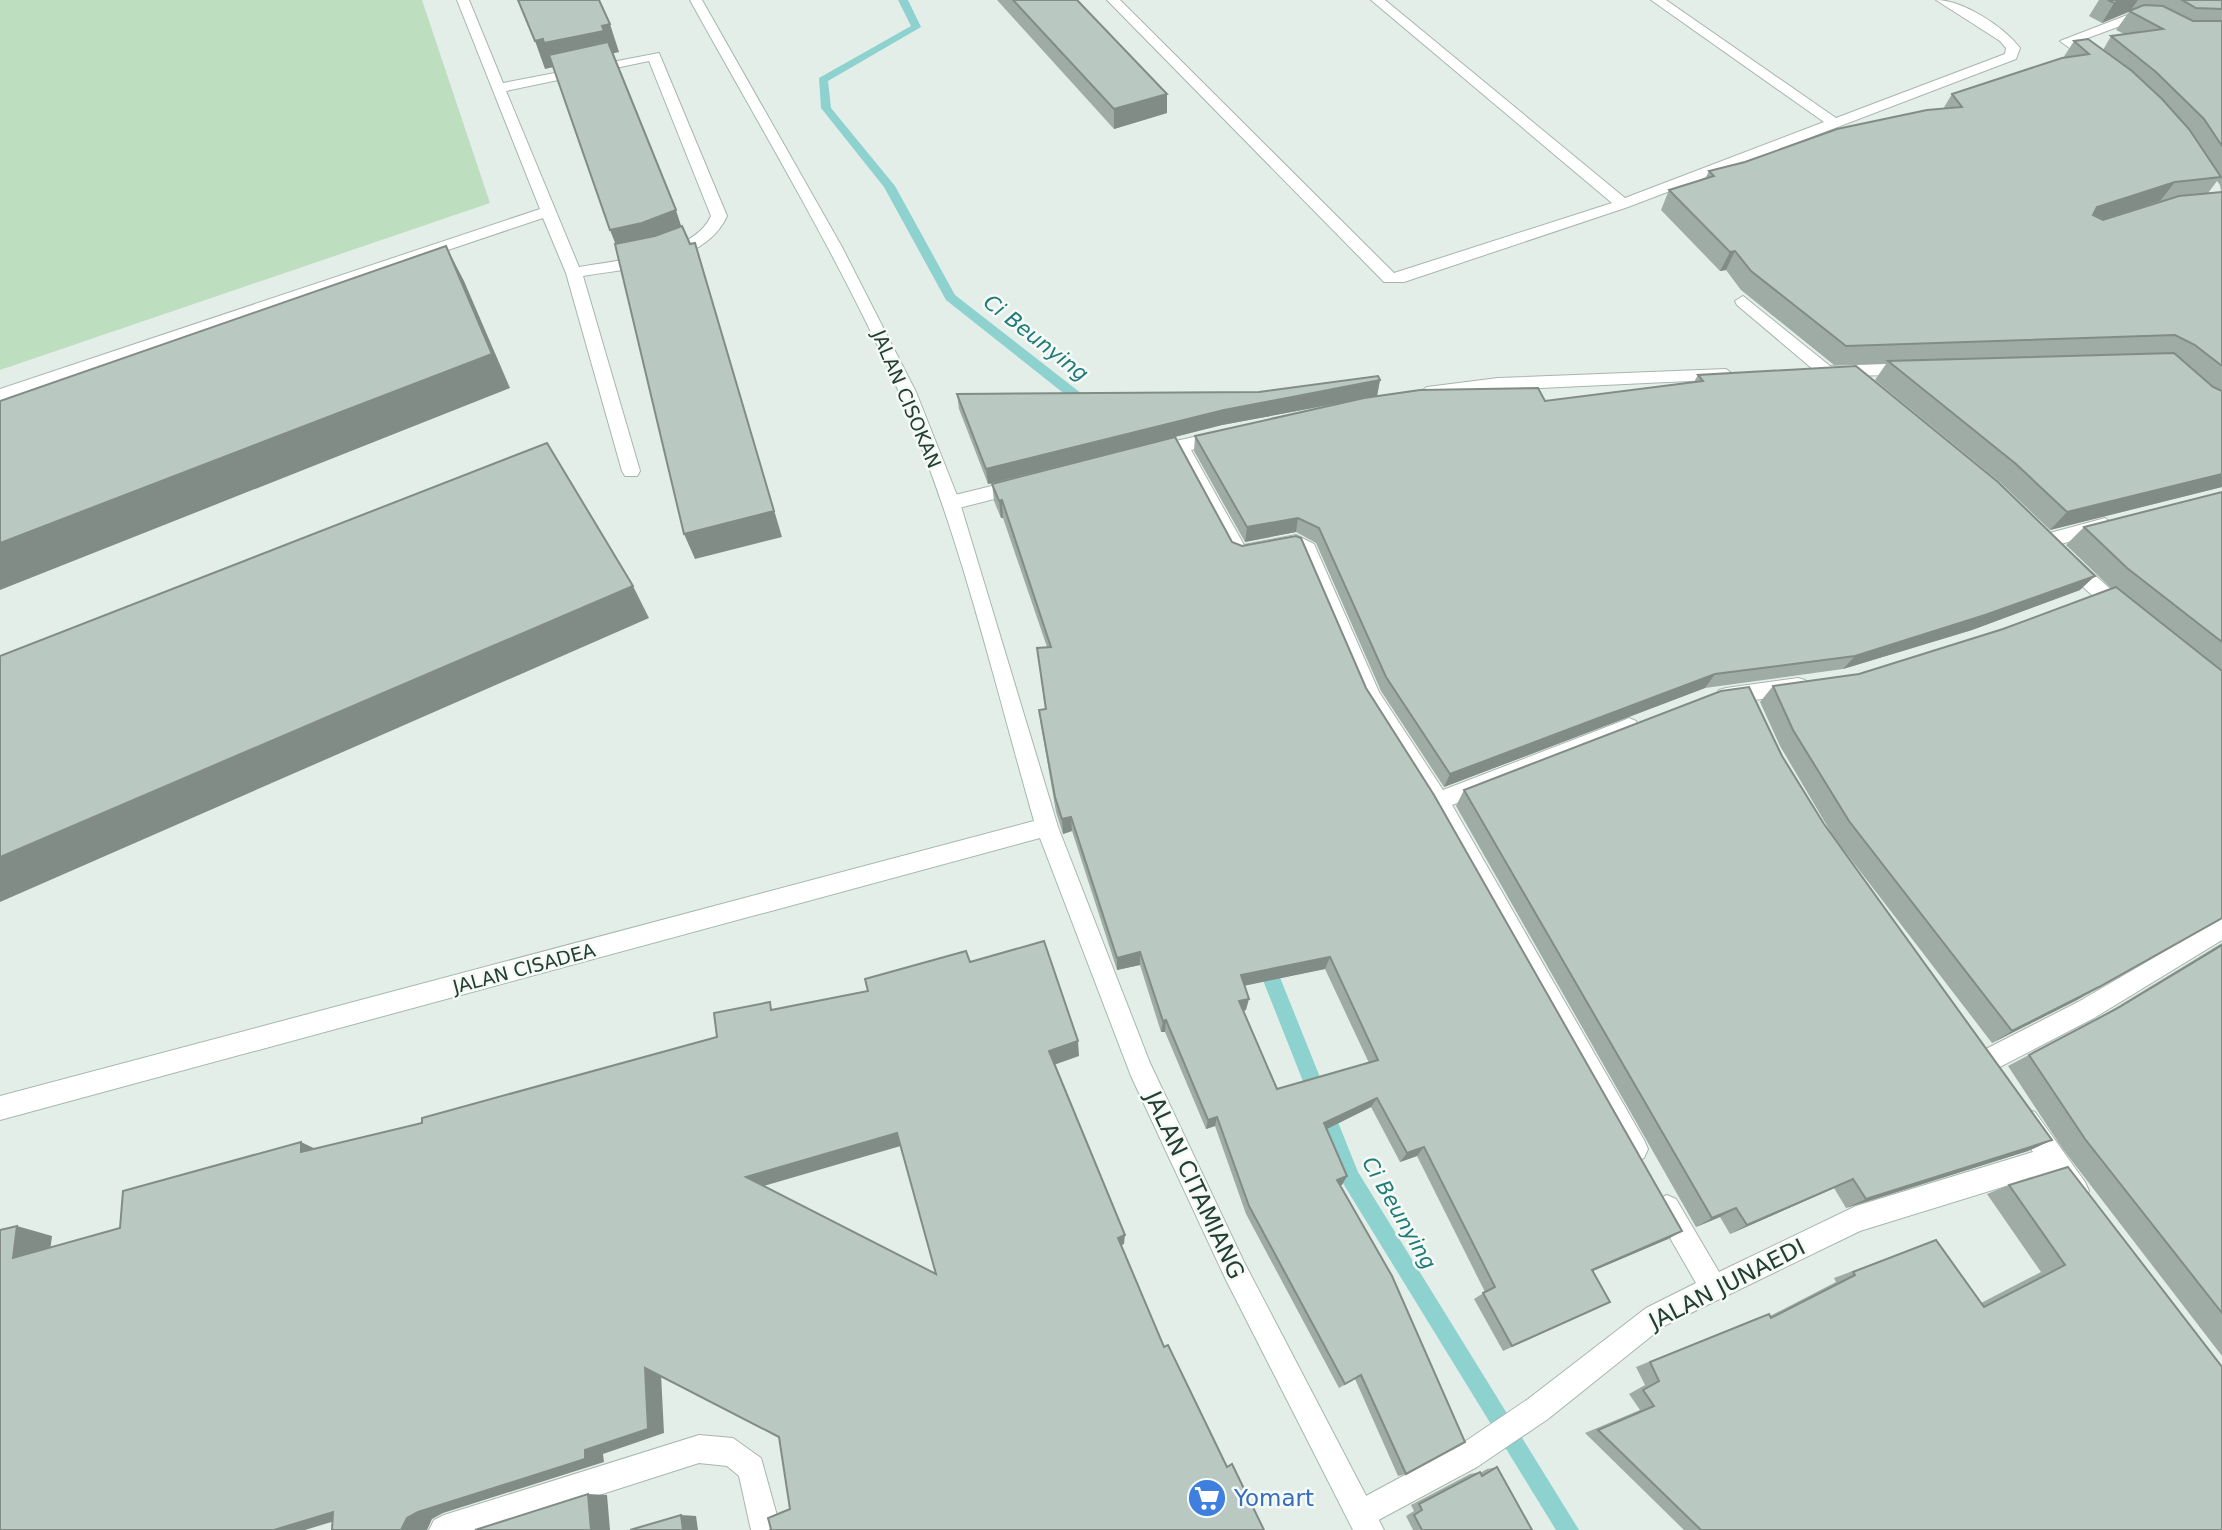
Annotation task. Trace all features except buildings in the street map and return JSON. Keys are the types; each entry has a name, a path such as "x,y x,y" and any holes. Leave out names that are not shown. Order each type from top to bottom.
{"street":[{"path":"463,0 574,273 631,471"},
{"name":"JALAN CISOKAN","path":"696,0 874,320 907,392 951,503 1047,827"},
{"path":"1113,0 1390,278 1398,278 1623,204 2011,56 2013,48 2005,38 1942,0"},
{"path":"1377,0 1623,204"},
{"path":"1657,0 1836,124"},
{"path":"2107,71 2067,41 2130,18 2157,22 2142,0"},
{"path":"499,89 654,56 719,216 718,224 712,233 687,248 574,273"},
{"path":"0,395 548,211"},
{"path":"1743,301 1827,372"},
{"path":"1801,373 1928,369"},
{"path":"1849,371 1870,388"},
{"path":"1404,395 1498,384 1748,375"},
{"path":"1134,457 1233,434"},
{"path":"1175,447 1239,553 1296,542 1307,549 1371,696 1438,800 1714,1288"},
{"path":"951,503 1032,482"},
{"path":"2120,521 2041,537 2100,593 2141,626"},
{"path":"2076,602 2100,593"},
{"path":"1706,698 1819,683"},
{"path":"1743,694 1752,716"},
{"path":"1438,800 1643,721"},
{"name":"JALAN CISADEA","path":"0,1108 1047,827"},
{"name":"JALAN CITAMIANG","path":"1047,827 1140,1068 1235,1271 1365,1522"},
{"path":"1987,1061 2086,1010 2222,928"},
{"path":"1971,1039 2001,1083"},
{"path":"2016,1105 2051,1159 2092,1212"},
{"name":"JALAN JUNAEDI","path":"1365,1522 1538,1409 1655,1317 1856,1219 2051,1159"},
{"path":"444,1530 699,1449 733,1452 751,1468 766,1530"}],"green space":[{"path":"0,0 422,0 490,203 0,370"}],"waterway":[{"name":"Ci Beunying","path":"903,0 916,27 823,80 826,108 889,186 950,297 1086,404"},
{"name":"Ci Beunying","path":"1264,960 1351,1178 1568,1530"}],"place":[{"name":"Yomart","path":"1207,1498"}]}
